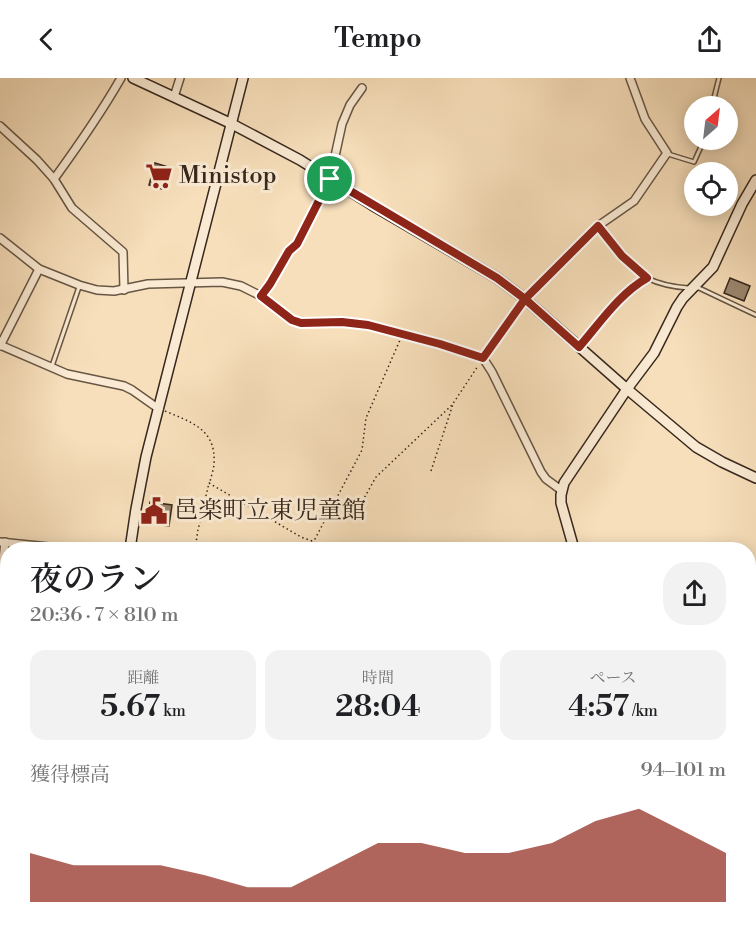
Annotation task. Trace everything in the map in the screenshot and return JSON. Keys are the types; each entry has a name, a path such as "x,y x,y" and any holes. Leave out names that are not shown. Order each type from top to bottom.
{"street":[{"path":"54,179 85,136 121,78"},
{"path":"133,78 232,124 300,160 497,278 525,299 696,447 756,478"},
{"path":"174,97 180,78"},
{"path":"131,542 146,457 243,78"},
{"path":"483,358 525,299 598,226 634,201 667,153 645,118 630,78"},
{"path":"261,296 289,251 297,244 330,179 342,124 350,105 362,88"},
{"path":"0,126 54,179 72,208 123,252 124,290"},
{"path":"572,542 561,503 561,490 627,389 654,353 683,298 713,267 742,204 756,180"},
{"path":"0,238 39,269 79,285 107,291 124,290 148,284 222,282 241,286 261,296 292,320 301,323 342,322 368,325 483,358 541,472 546,479 561,490"},
{"path":"39,269 0,345 67,374 124,386 159,409"}],"lane":[{"path":"714,96 719,78"},
{"path":"667,153 694,162 699,150"},
{"path":"598,226 622,256 647,278 658,284 672,287 699,288 756,315"},
{"path":"579,347 621,298 647,278"},
{"path":"52,367 79,285"}],"path":[{"path":"209,483 301,537 312,541 315,539 362,450 366,418 402,334"},
{"path":"358,509 383,469 452,405 483,358"},
{"path":"431,471 455,400"},
{"path":"159,409 192,422 211,441 214,463 196,542"}],"building":[{"name":"Ministop","path":"155,163 168,167 162,189 149,185"},
{"path":"730,278 750,286 744,301 724,293"},
{"path":"150,502 172,505 169,526 147,523"}],"place":[{"name":"Ministop","path":"159,176"},
{"name":"邑楽町立東児童館","path":"154,511"}],"route":[{"path":"330,179 297,244 289,251 261,296 292,320 301,323 342,322 368,325 483,358 525,299 598,226 622,256 647,278 621,298 579,347 525,299 508,285 330,179"}]}
